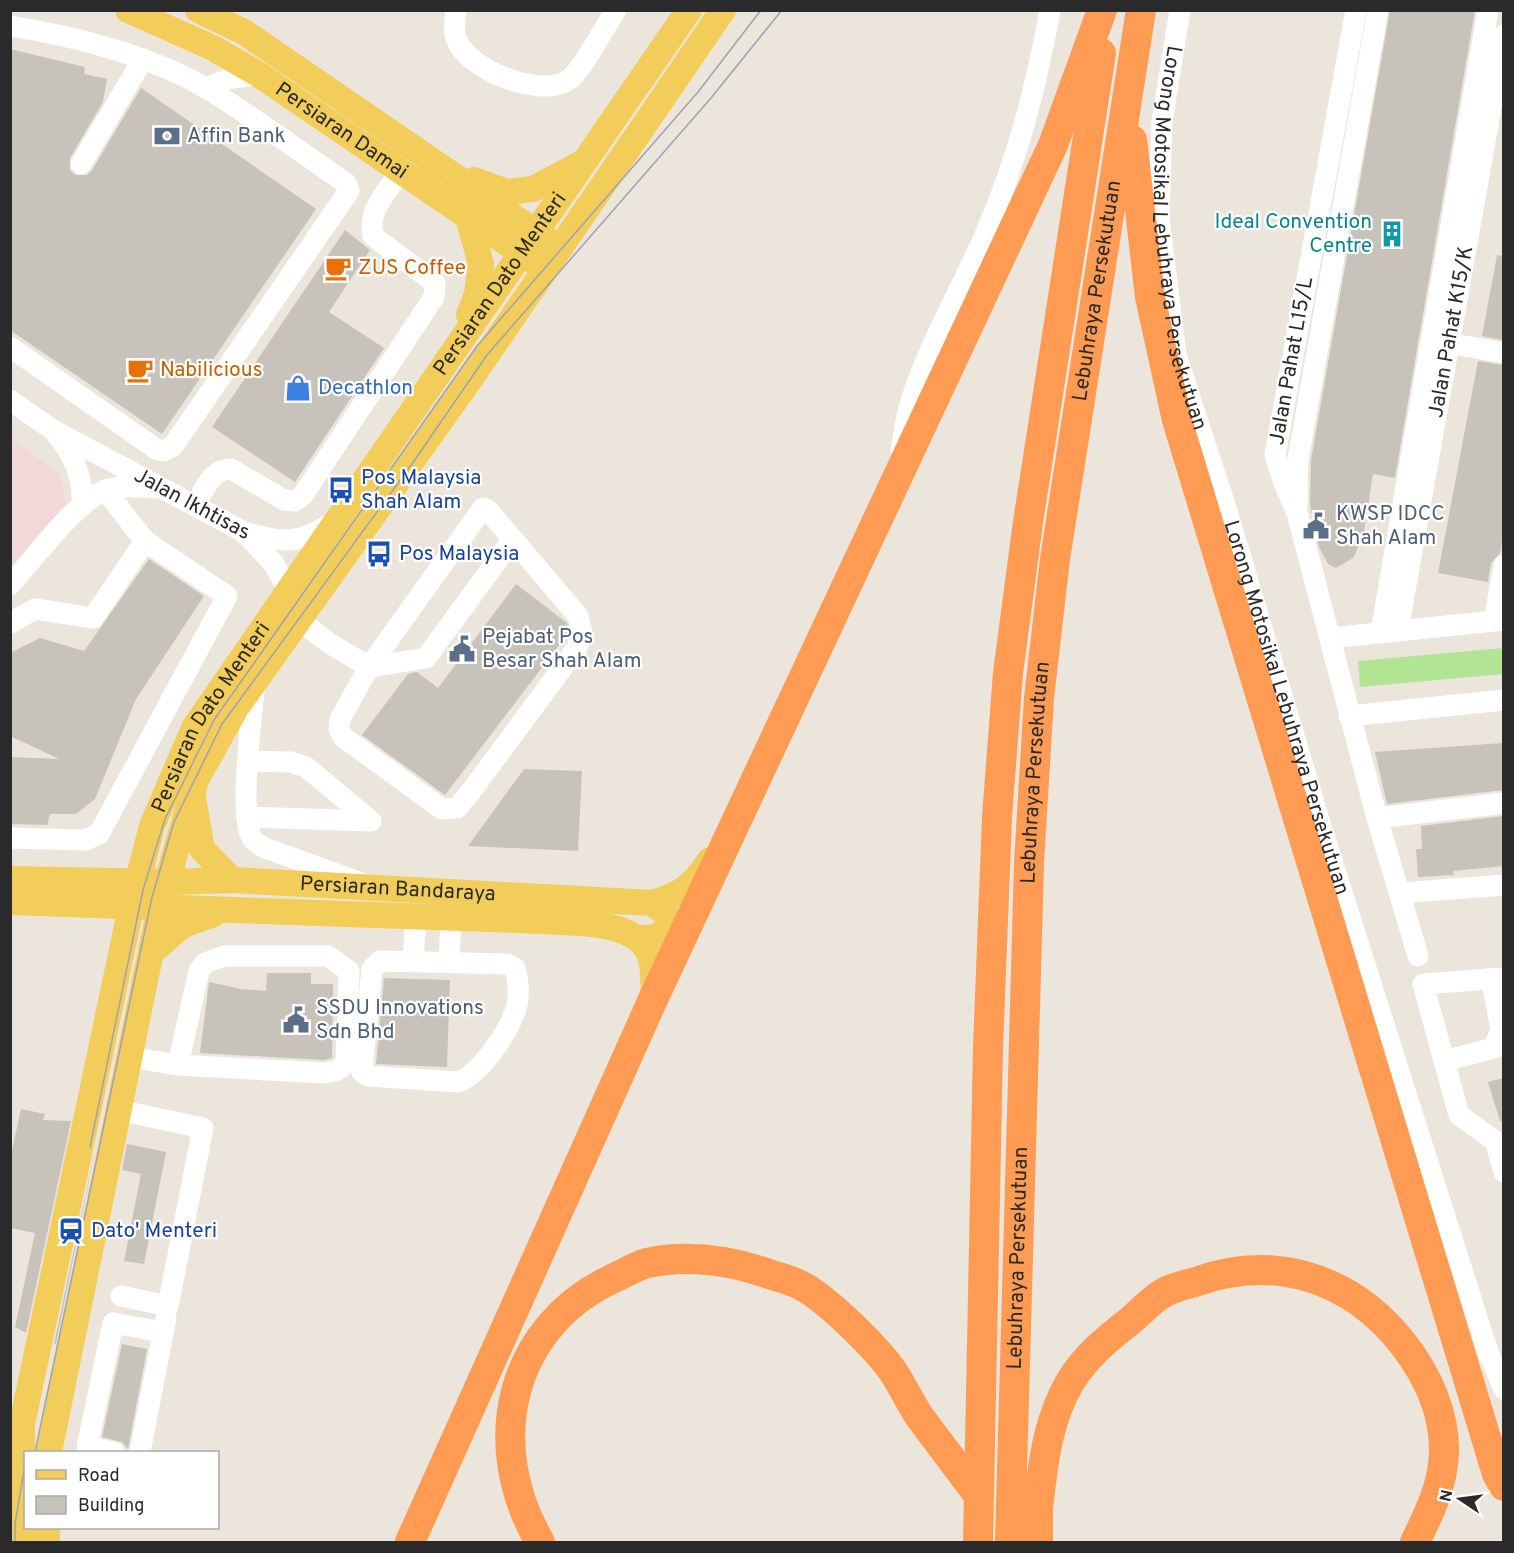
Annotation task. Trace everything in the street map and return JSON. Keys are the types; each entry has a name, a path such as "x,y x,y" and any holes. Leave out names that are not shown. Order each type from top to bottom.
{"highway":[{"path":"410,1542 654,997 893,492 1053,145 1102,10"},
{"name":"Lebuhraya Persekutuan","path":"978,1542 989,1036 997,817 1008,673 1028,522 1107,10"},
{"name":"Lebuhraya Persekutuan","path":"1010,1542 1029,863 1040,698 1055,559 1141,10"},
{"path":"1128,95 1150,297 1177,420 1497,1474 1503,1486"},
{"path":"540,1542 525,1514 513,1480 509,1458 510,1421 522,1370 553,1324 588,1290 647,1263 694,1259 741,1263 803,1286 857,1331 893,1371 918,1413 979,1496"},
{"path":"1038,1508 1045,1451 1056,1412 1070,1381 1103,1342 1165,1292 1219,1273 1275,1269 1308,1276 1338,1288 1364,1305 1387,1324 1421,1367 1439,1414 1444,1453 1434,1503 1415,1542"},
{"path":"1013,1376 1038,1444 1038,1542"}],"main road":[{"name":"Persiaran Damai","path":"128,10 213,48 258,74 468,217 528,242 559,248"},
{"name":"Persiaran Damai","path":"198,10 244,32 437,167 528,242 545,269"},
{"name":"Persiaran Dato Menteri","path":"21,1542 22,1424 131,906 149,838 194,728 689,10"},
{"name":"Persiaran Dato Menteri","path":"49,1451 160,907 192,790 236,708 545,269 723,10"},
{"path":"437,167 507,192 533,189 586,160"},
{"path":"461,338 477,294 482,264 468,217"},
{"path":"192,790 202,849 232,880"},
{"name":"Persiaran Bandaraya","path":"10,902 84,893 137,882 232,880 652,903 678,895 696,882 740,812"},
{"path":"111,1005 113,940 84,893 117,870 149,838"},
{"name":"Persiaran Bandaraya","path":"10,879 84,893 131,906 543,921 618,928 639,938"},
{"path":"652,903 667,914 667,928 664,934 657,937 639,938 651,958 654,997"},
{"path":"151,952 183,925 231,908"}],"street":[{"path":"456,10 455,37 463,52 478,66 497,76 516,82 552,85 572,78 616,10"},
{"path":"893,492 910,402 929,354 987,230 1016,157 1036,87 1050,10"},
{"name":"Lorong Motosikal Lebuhraya Persekutuan","path":"1179,10 1162,121 1159,218 1176,355 1227,511 1320,823 1488,1352 1503,1389"},
{"name":"Jalan Pahat L15/L","path":"1356,10 1275,454 1297,513 1349,716 1418,956"},
{"path":"1297,513 1298,459 1378,10"},
{"path":"1389,631 1488,10"},
{"path":"10,26 36,30 143,59 205,88 346,183 349,191 173,446 168,450 156,449 10,347"},
{"name":"Jalan Pahat K15/K","path":"1389,631 1449,343 1503,35"},
{"path":"81,164 143,59"},
{"path":"205,88 229,79 258,74"},
{"path":"1341,91 1363,95"},
{"path":"195,506 216,471 224,469 231,469 284,500 296,501 303,495 434,297 435,283 373,236 370,224 373,211 401,171"},
{"path":"1306,282 1329,286"},
{"path":"1449,343 1503,354"},
{"name":"Jalan Ikhtisas","path":"10,400 52,430 167,488 244,532 278,541 304,539 339,520"},
{"name":"Jalan Ikhtisas","path":"52,430 69,450 80,473 82,504"},
{"path":"10,585 82,504 105,490 130,486 167,488 156,449"},
{"path":"10,838 86,840 99,834 227,596 146,541 105,490"},
{"path":"488,510 579,616 582,625 581,642 457,808 442,809 435,806 343,737 339,729 340,719 369,667 480,511 488,510"},
{"path":"244,532 274,564 289,591"},
{"path":"299,620 329,643 369,667 426,658 513,539"},
{"path":"10,623 35,609 93,618 146,541"},
{"path":"1330,638 1499,621 1503,566"},
{"path":"255,681 248,761 247,817 252,840 265,848 376,888"},
{"path":"1349,716 1503,700"},
{"path":"247,817 370,821 306,767 291,762 248,761"},
{"path":"1377,818 1503,803"},
{"path":"1401,893 1503,885"},
{"path":"413,961 416,915"},
{"path":"449,962 452,917"},
{"path":"129,1057 178,1065 325,1073 336,1071 346,1064 349,971 328,956 224,956 205,963 199,970 178,1065"},
{"path":"380,961 449,962 507,964 515,968 518,979 517,1006 496,1047 470,1078 458,1082 368,1076 362,1072 372,969 380,961"},
{"path":"1444,1060 1494,1048 1501,1029 1497,978 1423,984 1459,1115 1495,1141 1503,1172"},
{"path":"1384,1099 1396,1061"},
{"path":"118,1110 204,1128 140,1451"},
{"path":"121,1296 168,1305"},
{"path":"109,1451 87,1447 113,1323 163,1332"}],"shaded area":[{"path":"11,438 59,474 66,502 11,569"}],"green space":[{"path":"1503,648 1503,674 1360,687 1358,661"}],"building":[{"name":"Ideal Convention Centre","path":"1390,10 1475,10 1395,478 1373,474 1363,537 1353,558 1336,568 1328,564 1319,547 1314,527 1310,503 1311,460"},
{"path":"10,49 85,67 84,74 107,79 103,102 70,158 70,170 75,175 87,175 92,170 141,88 316,209 162,434 10,330"},
{"name":"Decathlon","path":"345,230 370,250 329,312 384,348 295,482 212,427"},
{"path":"1497,255 1503,256 1503,340 1482,336"},
{"path":"1478,361 1503,365 1503,534 1500,553 1491,563 1488,582 1438,573"},
{"path":"149,559 204,596 136,699 95,799 76,814 50,814 47,825 10,824 10,757 59,759 10,736 10,653 40,638 84,651"},
{"path":"516,584 567,623 569,632 445,795 362,735 408,674 417,672 438,688"},
{"path":"1503,743 1503,790 1387,804 1375,752"},
{"path":"524,769 582,771 578,851 468,846"},
{"path":"1503,816 1503,866 1453,871 1454,875 1418,877 1416,849 1422,849 1421,826"},
{"path":"267,973 311,973 311,984 333,984 332,1058 324,1060 200,1053 209,982 241,989 266,991"},
{"path":"384,978 450,980 447,1067 376,1064"},
{"path":"1503,1078 1503,1121 1500,1121 1488,1082"},
{"path":"21,1109 45,1114 43,1120 71,1121 26,1333 15,1327 35,1233 10,1228 10,1160"},
{"path":"98,1136 56,1344 54,1344"},
{"path":"127,1144 166,1152 144,1264 124,1261 141,1174 122,1170"},
{"path":"122,1344 147,1349 128,1449 122,1442 102,1437"}],"tram line":[{"path":"90,1147 143,890 165,819 214,720 477,346 698,92 761,10"},
{"path":"35,1451 152,897 174,822 222,724 412,464 487,355 711,98 782,10"},
{"path":"15,1542 15,1524 24,1470"}],"place":[{"name":"Affin Bank","path":"167,136"},
{"name":"Ideal Convention Centre","path":"1392,234"},
{"name":"ZUS Coffee","path":"338,268"},
{"name":"Nabilicious","path":"140,370"},
{"name":"Decathlon","path":"298,388"},
{"name":"Pos Malaysia Shah Alam","path":"341,490"},
{"name":"KWSP IDCC Shah Alam","path":"1316,526"},
{"name":"Pos Malaysia","path":"379,554"},
{"name":"Pejabat Pos Besar Shah Alam","path":"462,649"},
{"name":"SSDU Innovations Sdn Bhd","path":"296,1020"},
{"name":"Dato' Menteri","path":"71,1231"}]}
